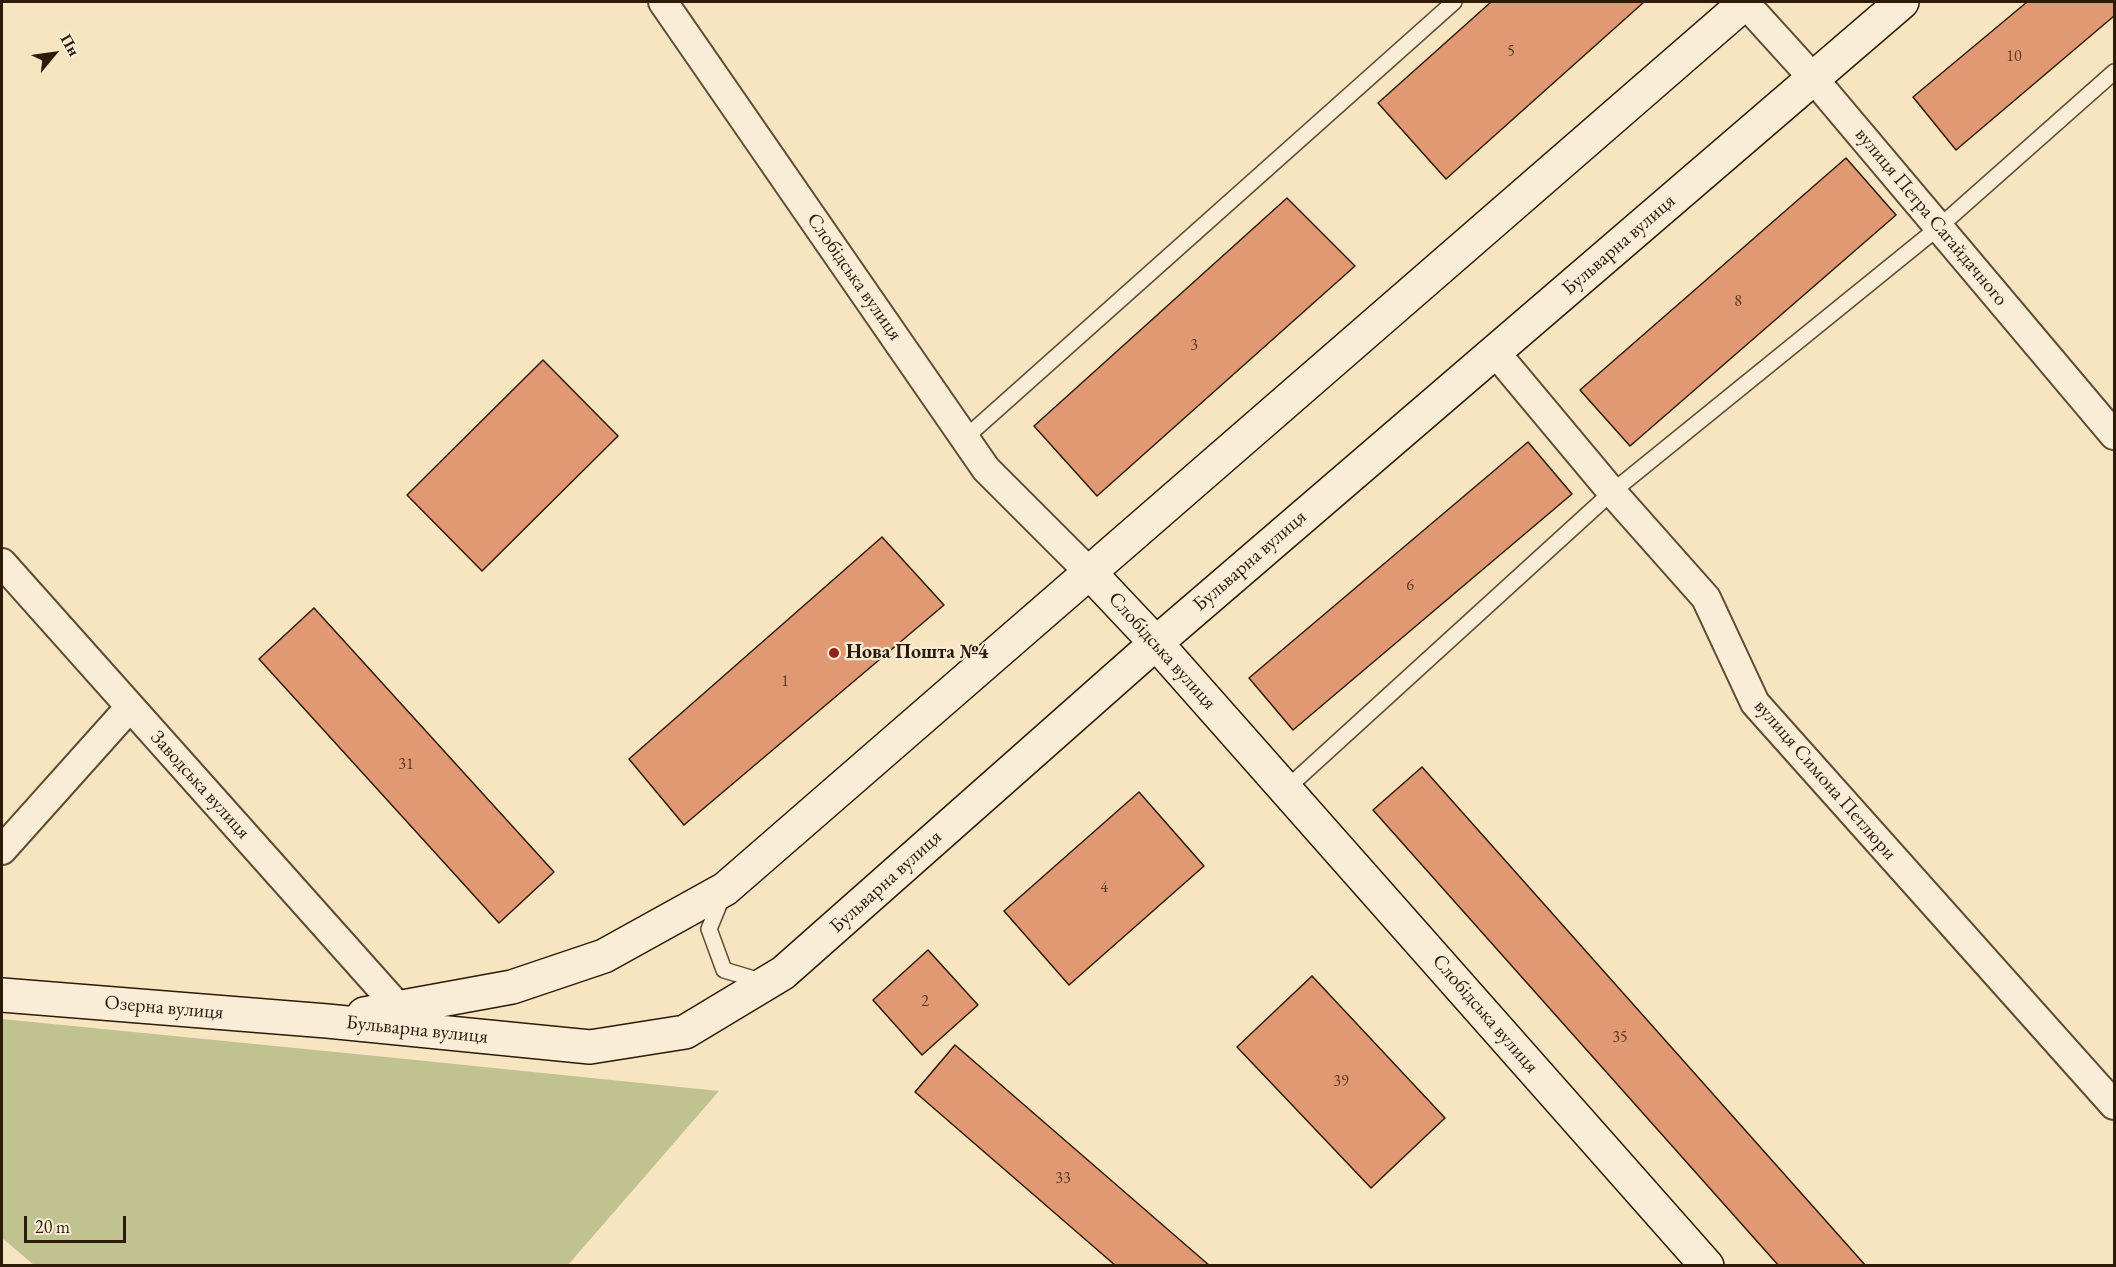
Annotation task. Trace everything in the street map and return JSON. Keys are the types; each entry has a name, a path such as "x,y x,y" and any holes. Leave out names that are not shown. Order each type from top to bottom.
{"main road":[{"name":"Бульварна вулиця","path":"327,1021 512,987 604,956 725,889 1745,2"},
{"name":"Бульварна вулиця","path":"327,1021 590,1047 685,1032 768,983 783,973 1156,642 1902,2"},
{"name":"Слобідська вулиця","path":"1090,573 1156,642 1707,1266"},
{"name":"Озерна вулиця","path":"2,995 327,1021"}],"street":[{"name":"Слобідська вулиця","path":"663,2 987,470 1090,573"},
{"name":"вулиця Петра Сагайдачного","path":"1745,2 1813,78 2115,435"},
{"name":"вулиця Симона Петлюри","path":"1495,352 1612,492 1706,598 1755,703 2115,1105"},
{"name":"Заводська вулиця","path":"2,563 399,1008"},
{"path":"2,850 130,707"}],"lane":[{"path":"965,438 1454,2"},
{"path":"1286,789 1612,492 1939,227 2115,72"},
{"path":"725,889 709,929 724,970 768,983"}],"green space":[{"path":"2,1019 719,1091 568,1265 34,1265 2,1238"}],"building":[{"path":"1491,2 1644,2 1446,179 1378,103"},
{"path":"2027,2 2114,2 2114,16 1956,150 1913,97"},
{"path":"1846,158 1896,215 1630,446 1580,390"},
{"path":"1287,198 1355,266 1097,496 1034,426"},
{"path":"543,360 618,436 482,571 407,495"},
{"path":"1528,442 1572,494 1293,730 1249,678"},
{"path":"882,537 944,605 684,825 629,759"},
{"path":"314,608 554,872 499,923 259,659"},
{"path":"1422,767 1866,1266 1779,1266 1373,810"},
{"path":"1139,792 1204,866 1069,985 1004,911"},
{"path":"928,950 978,1005 922,1055 873,1000"},
{"path":"1312,976 1445,1118 1371,1188 1237,1047"},
{"path":"955,1045 1210,1266 1116,1266 915,1092"}],"place":[{"name":"Нова Пошта №4","path":"834,653"}]}
